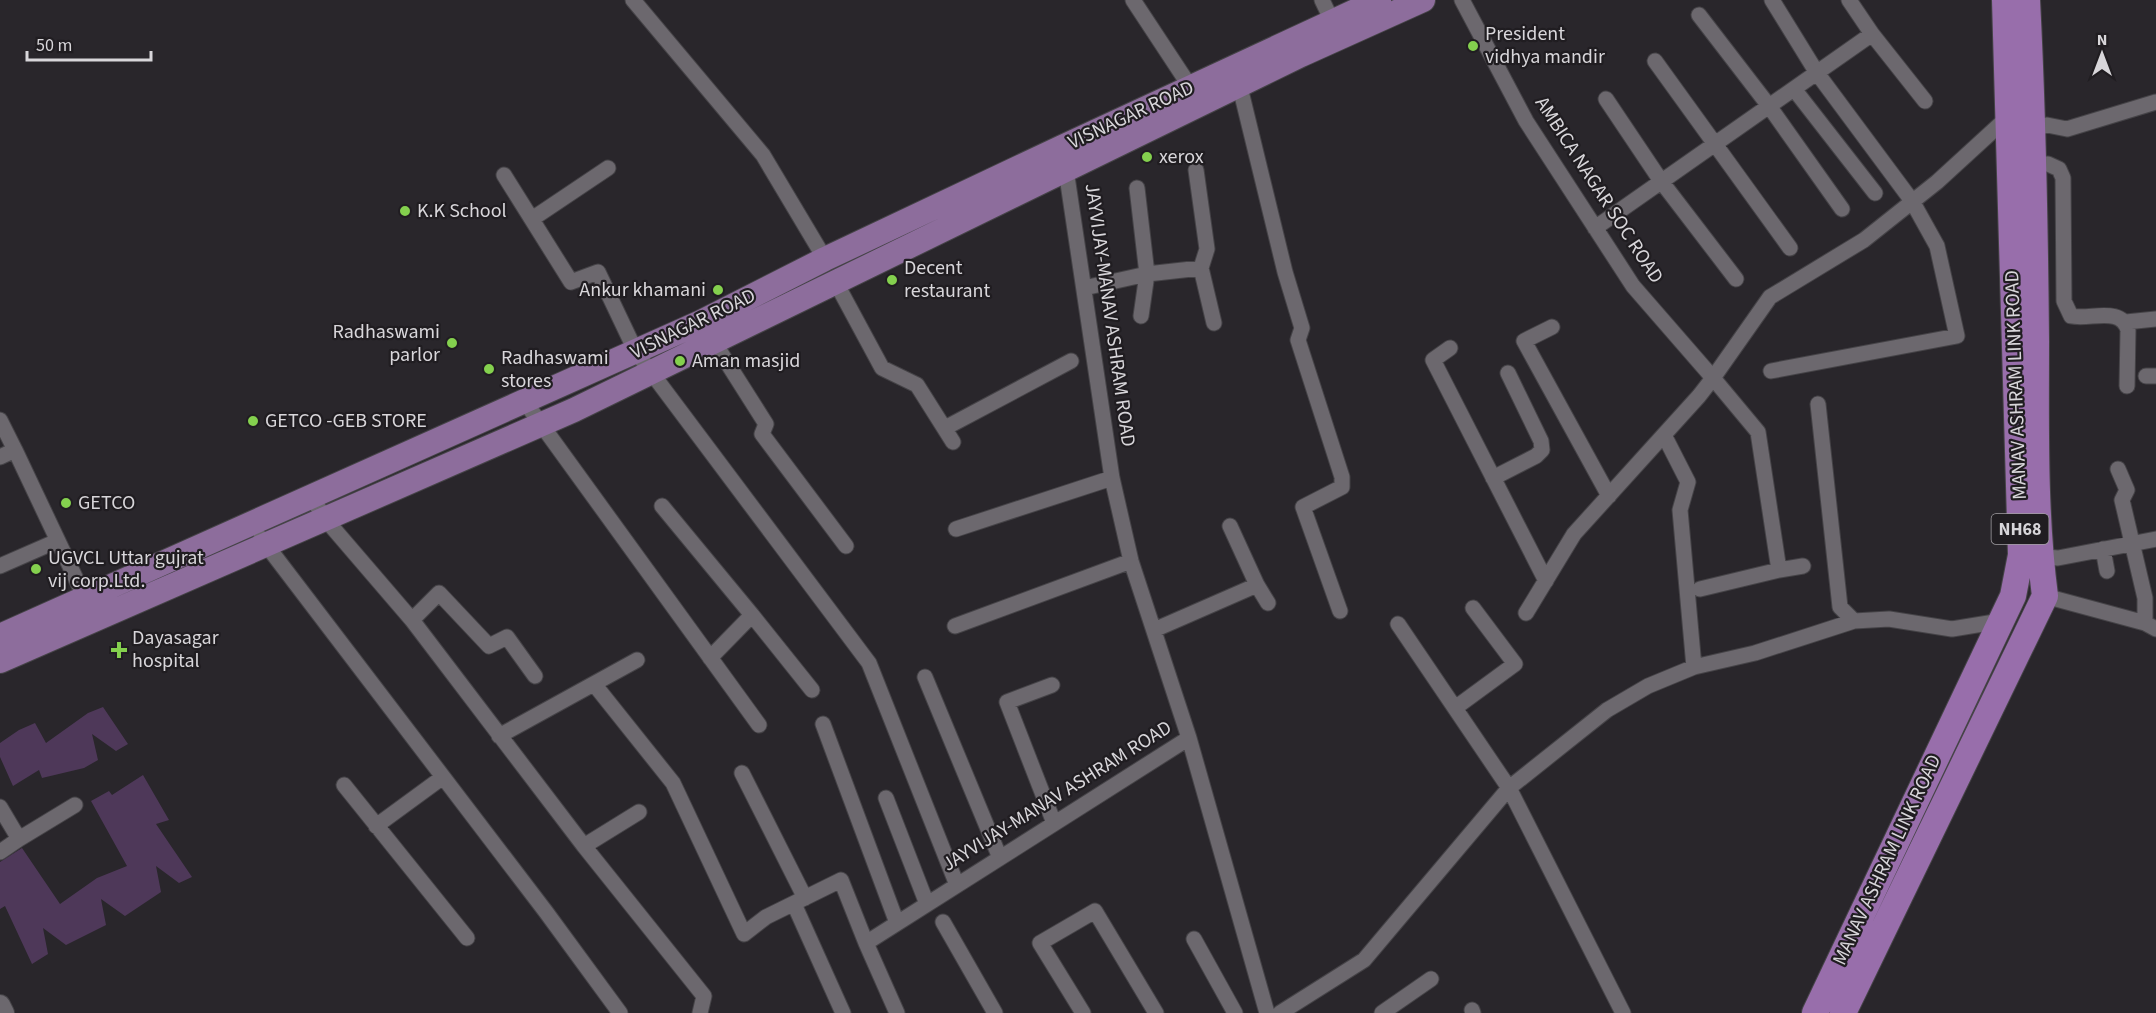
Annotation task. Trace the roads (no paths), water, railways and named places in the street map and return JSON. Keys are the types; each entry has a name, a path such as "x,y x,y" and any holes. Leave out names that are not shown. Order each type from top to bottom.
{"highway":[{"name":"MANAV ASHRAM LINK ROAD","path":"1815,1013 2030,556 2008,117 2005,0"},
{"path":"1843,1013 2045,596 2030,556 2034,129 2027,0"}],"main road":[{"name":"VISNAGAR ROAD","path":"0,636 250,524 309,495 636,352 832,274 1062,147 1191,88 1237,77 1333,22 1379,0"},
{"path":"0,661 542,424 714,342 832,274 1067,170 1237,77 1423,0"}],"street":[{"path":"633,0 763,155 832,274 882,368 917,385 953,442"},
{"path":"1133,0 1191,88"},
{"path":"1322,0 1333,22"},
{"name":"AMBICA NAGAR SOC ROAD","path":"1462,0 1526,121 1633,286 1758,432 1779,570"},
{"path":"1771,371 1957,336 1937,246 1912,201 1817,73 1772,0"},
{"path":"1849,0 1872,34 1925,101"},
{"path":"1700,15 1769,106 1842,209"},
{"path":"1595,228 1872,34"},
{"path":"1655,61 1790,248"},
{"path":"1237,77 1285,272 1302,328 1298,340 1342,477 1341,487 1303,507 1341,611"},
{"path":"1794,89 1875,193"},
{"path":"1606,99 1662,181 1736,279"},
{"path":"2034,129 2048,124 2067,129 2156,102"},
{"path":"1526,612 1574,534 1713,378 1770,297 1863,240 1912,201 2008,117"},
{"name":"JAYVIJAY-MANAV ASHRAM ROAD","path":"866,943 1189,738 1131,561 1112,478 1062,147"},
{"path":"2034,164 2059,168 2063,178 2064,302 2071,316 2082,318 2110,315 2120,317 2126,322 2156,319"},
{"path":"532,219 608,168"},
{"path":"1196,170 1208,249 1201,268 1214,323"},
{"path":"504,175 571,282 598,272 636,352 869,663 957,885"},
{"path":"1137,188 1147,274 1141,316"},
{"path":"1084,288 1147,274 1201,268"},
{"path":"2126,322 2127,386"},
{"path":"1552,327 1524,341 1609,496"},
{"path":"714,342 766,424 762,434 846,546"},
{"path":"1450,348 1433,360 1546,581"},
{"path":"945,428 1071,361"},
{"path":"1493,478 1536,456 1542,450 1541,441 1508,373"},
{"path":"525,402 759,725"},
{"path":"1818,404 1840,607 1854,621"},
{"path":"0,420 85,598"},
{"path":"1664,435 1688,482 1680,510 1694,667"},
{"path":"0,457 15,450"},
{"path":"2045,596 2151,626 2149,587 2132,543 2122,500 2127,490 2118,469"},
{"path":"956,529 1112,478"},
{"path":"309,495 412,620 584,846 704,996 700,1013"},
{"path":"662,506 812,690"},
{"path":"250,524 620,1013"},
{"path":"1230,526 1257,585 1268,603"},
{"path":"2030,556 2058,558 2156,539"},
{"path":"0,566 57,542"},
{"path":"2103,549 2107,571"},
{"path":"954,626 1131,561"},
{"path":"1700,589 1803,566"},
{"path":"1154,630 1257,585"},
{"path":"412,620 439,593 489,646 507,637 535,676"},
{"path":"1455,708 1515,664 1473,608"},
{"path":"710,658 753,615"},
{"path":"1280,1013 1364,960 1509,788 1607,710 1648,686 1694,667 1755,653 1854,621 1889,619 1952,629 2001,621"},
{"path":"1398,624 1509,788 1623,1013"},
{"path":"499,736 637,660"},
{"path":"925,677 1000,858"},
{"path":"594,684 673,783 744,933 766,917 841,880 897,1013"},
{"path":"1052,685 1007,702 1054,824"},
{"path":"823,724 897,923"},
{"path":"1189,738 1267,1013"},
{"path":"742,773 800,901 843,1013"},
{"path":"376,826 443,777"},
{"path":"344,785 467,938"},
{"path":"886,798 927,904"},
{"path":"0,852 75,805"},
{"path":"0,807 19,839"},
{"path":"584,846 639,812"},
{"path":"1083,1013 1040,943 1095,911 1156,1013"},
{"path":"943,922 995,1013"},
{"path":"1194,939 1235,1013"},
{"path":"1382,1013 1431,979"}],"place":[{"name":"President vidhya mandir","path":"1473,46"},
{"name":"xerox","path":"1147,157"},
{"name":"K.K School","path":"405,211"},
{"name":"Decent restaurant","path":"892,280"},
{"name":"Ankur khamani","path":"718,290"},
{"name":"Radhaswami parlor","path":"452,343"},
{"name":"Aman masjid","path":"680,361"},
{"name":"Radhaswami stores","path":"489,369"},
{"name":"GETCO -GEB STORE","path":"253,421"},
{"name":"GETCO","path":"66,503"},
{"name":"UGVCL Uttar gujrat vij corp.Ltd.","path":"36,569"},
{"name":"Dayasagar hospital","path":"119,650"}]}
